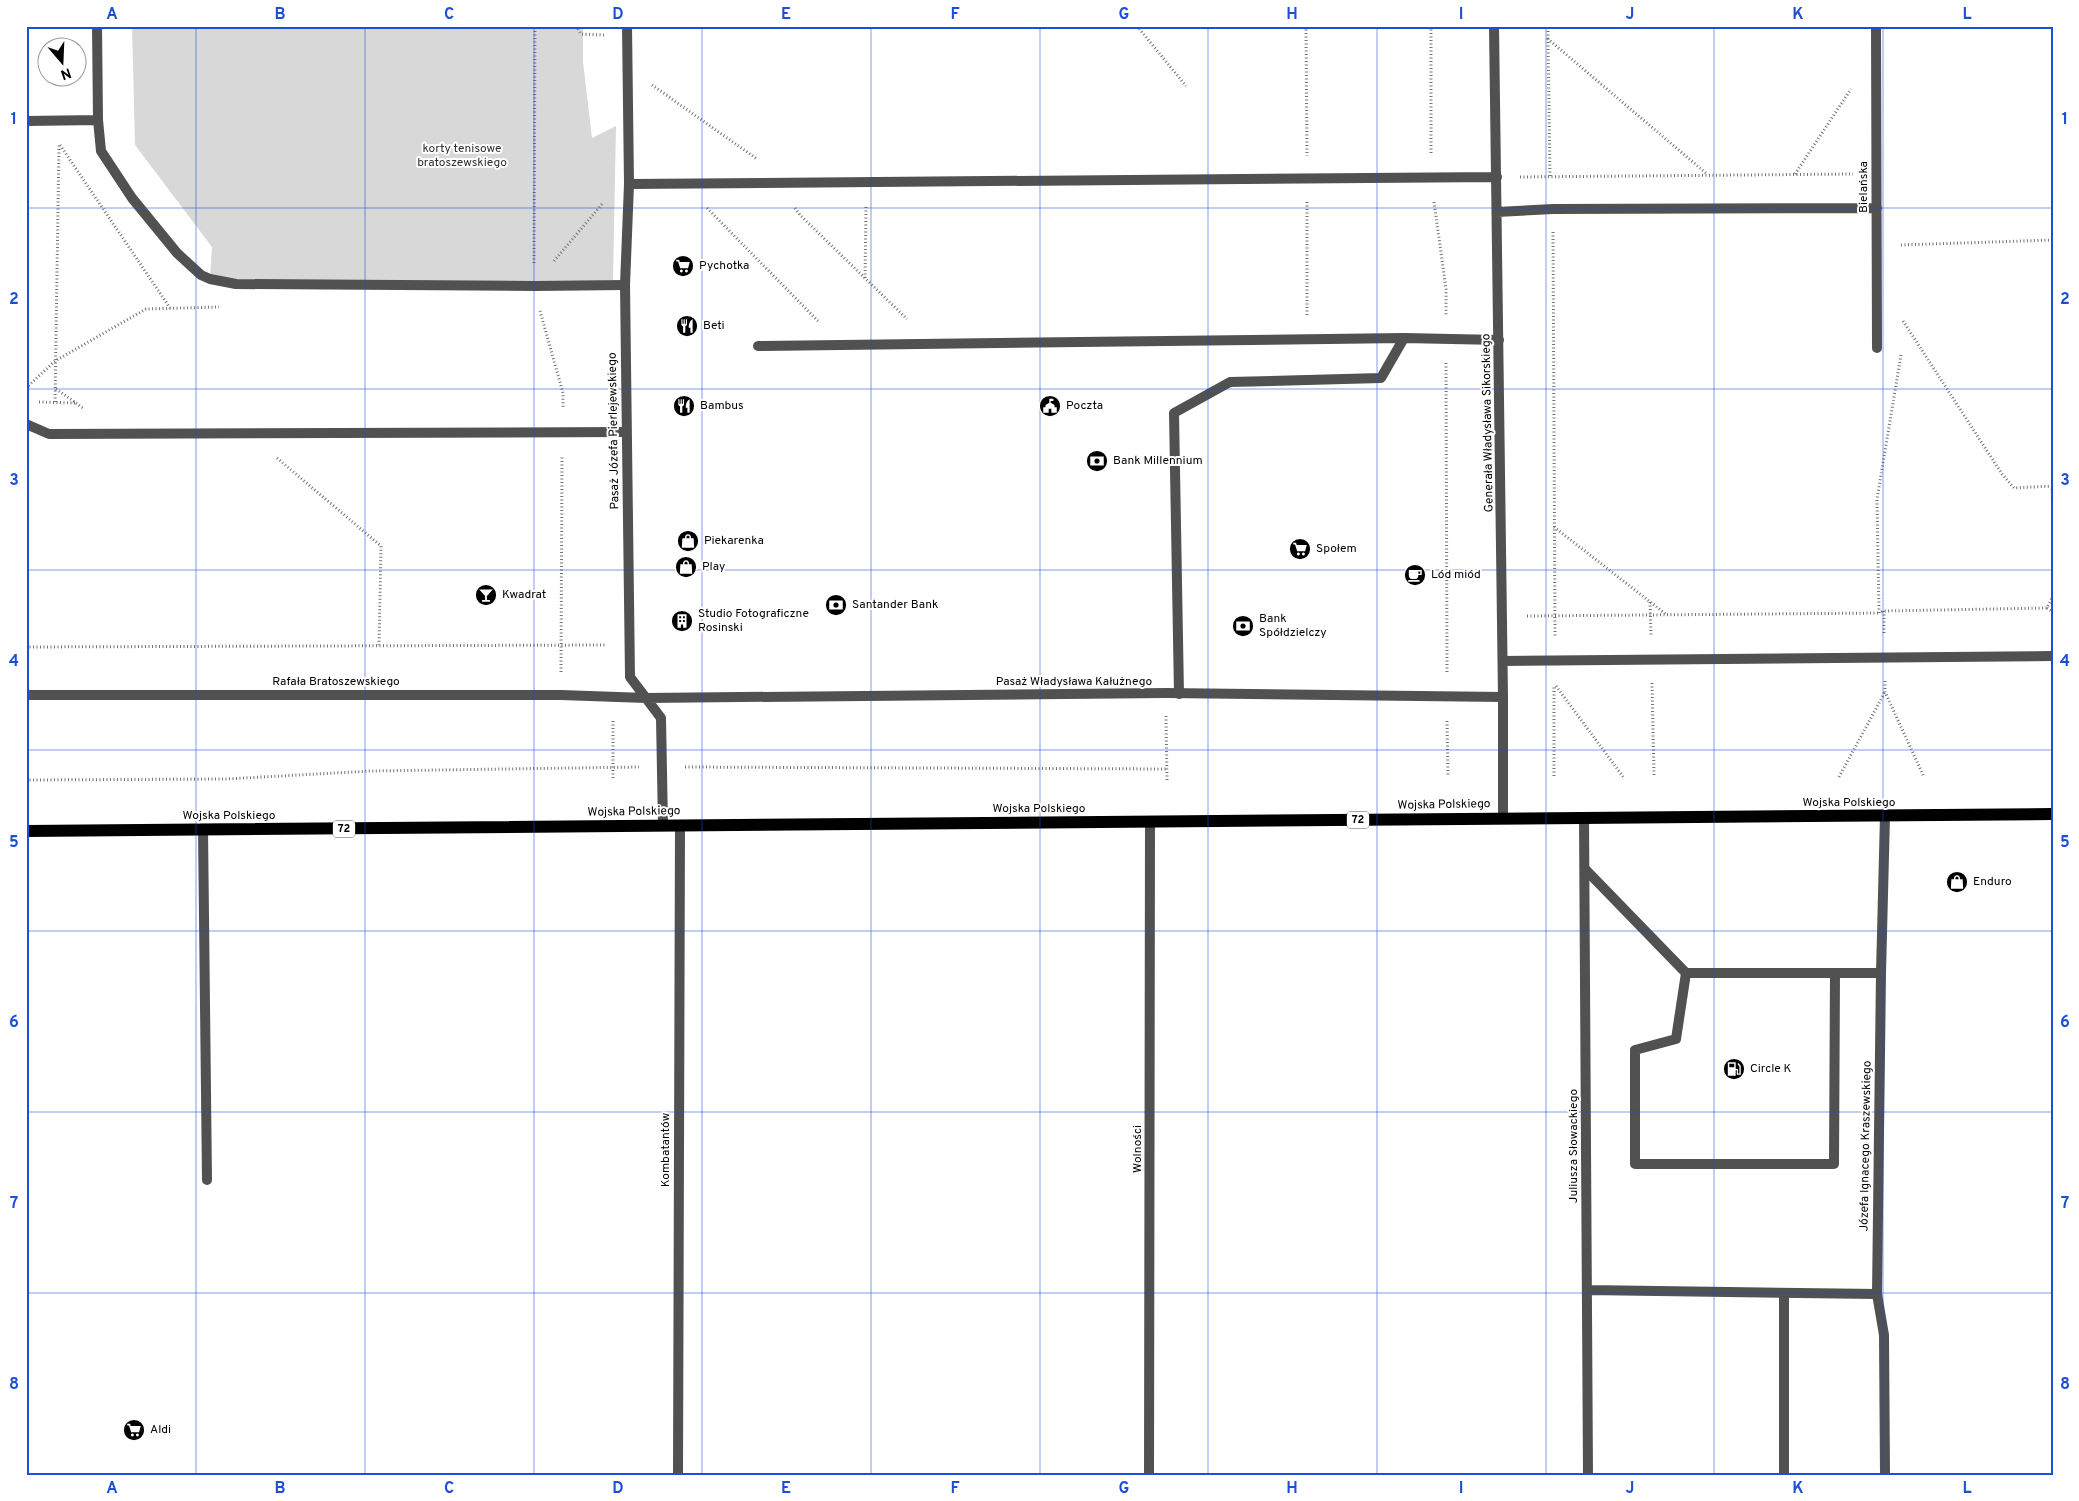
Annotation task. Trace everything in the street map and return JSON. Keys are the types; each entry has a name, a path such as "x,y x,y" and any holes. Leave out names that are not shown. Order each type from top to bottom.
{"main road":[{"name":"Wojska Polskiego","path":"26,831 2053,814"}],"street":[{"path":"97,26 98,120 101,151 132,198 177,254 202,275 210,279 236,284 534,286 625,284"},
{"name":"Generała Władysława Sikorskiego","path":"1494,26 1498,212 1503,819"},
{"name":"Bielańska","path":"1876,26 1877,348"},
{"name":"Pasaż Józefa Pierlejewskiego","path":"627,31 628,178 625,284 630,677 661,718 663,825"},
{"path":"26,121 98,120"},
{"path":"628,178 682,183 1431,179 1497,177"},
{"path":"1498,212 1553,209 1877,208"},
{"path":"1179,694 1174,413 1230,382 1381,378 1404,338"},
{"path":"758,346 1404,338 1499,340"},
{"path":"26,424 49,434 626,432"},
{"path":"1503,661 2053,656"},
{"name":"Pasaż Władysława Kałużnego","path":"646,698 1166,694 1503,697"},
{"name":"Rafała Bratoszewskiego","path":"26,695 562,695 646,698"},
{"name":"Józefa Ignacego Kraszewskiego","path":"1885,816 1877,1294 1884,1335 1885,1475"},
{"name":"Juliusza Słowackiego","path":"1584,818 1588,1475"},
{"name":"Wolności","path":"1149,1475 1150,822"},
{"name":"Kombatantów","path":"678,1475 680,825"},
{"path":"203,829 207,1180"},
{"path":"1585,870 1686,973 1881,973"},
{"path":"1686,973 1676,1039 1635,1050 1635,1164 1834,1164 1835,973"},
{"path":"1588,1290 1877,1294"},
{"path":"1784,1293 1784,1475"}],"path":[{"path":"535,26 534,286 563,394 562,695"},
{"path":"576,26 581,34 627,31"},
{"path":"1138,26 1186,86"},
{"path":"1431,26 1431,179 1446,289 1448,777"},
{"path":"1548,26 1550,176"},
{"path":"1548,39 1707,174"},
{"path":"1795,174 1876,52"},
{"path":"55,402 60,121"},
{"path":"60,145 170,308"},
{"path":"1497,177 1877,174"},
{"path":"534,286 628,178"},
{"path":"865,278 867,182"},
{"path":"682,183 842,344"},
{"path":"1553,209 1555,661"},
{"path":"1901,254 1901,245 2053,240"},
{"path":"26,388 55,362 146,309 220,307"},
{"path":"1902,328 1902,320 2002,474 2014,488 2052,486 2053,516"},
{"path":"1879,613 1877,499 1901,363 1901,346"},
{"path":"36,402 76,404"},
{"path":"248,433 381,546 379,646"},
{"path":"1554,527 1668,615"},
{"path":"2047,608 2053,596"},
{"path":"1650,602 1654,777"},
{"path":"1502,616 1879,613 1884,611 2047,608 2053,612"},
{"path":"1884,611 1885,692 1924,777"},
{"path":"26,647 630,645"},
{"path":"1554,776 1554,683 1624,778"},
{"path":"1839,777 1885,692"},
{"path":"1166,694 1167,780"},
{"path":"613,697 613,778"},
{"path":"26,780 226,778 371,771 662,766 1167,769"}],"green space":[{"name":"korty tenisowe bratoszewskiego","path":"132,26 583,26 583,62 592,138 616,126 613,280 534,286 210,279 212,247 135,145"}],"place":[{"name":"Pychotka","path":"683,266"},
{"name":"Beti","path":"687,326"},
{"name":"Bambus","path":"684,406"},
{"name":"Poczta","path":"1050,406"},
{"name":"Bank Millennium","path":"1097,461"},
{"name":"Piekarenka","path":"688,541"},
{"name":"Społem","path":"1300,549"},
{"name":"Play","path":"686,567"},
{"name":"Lód miód","path":"1415,575"},
{"name":"Kwadrat","path":"486,595"},
{"name":"Santander Bank","path":"836,605"},
{"name":"Studio Fotograficzne Rosinski","path":"682,621"},
{"name":"Bank Spółdzielczy","path":"1243,626"},
{"name":"Enduro","path":"1957,882"},
{"name":"Circle K","path":"1734,1069"},
{"name":"Aldi","path":"134,1430"}]}
